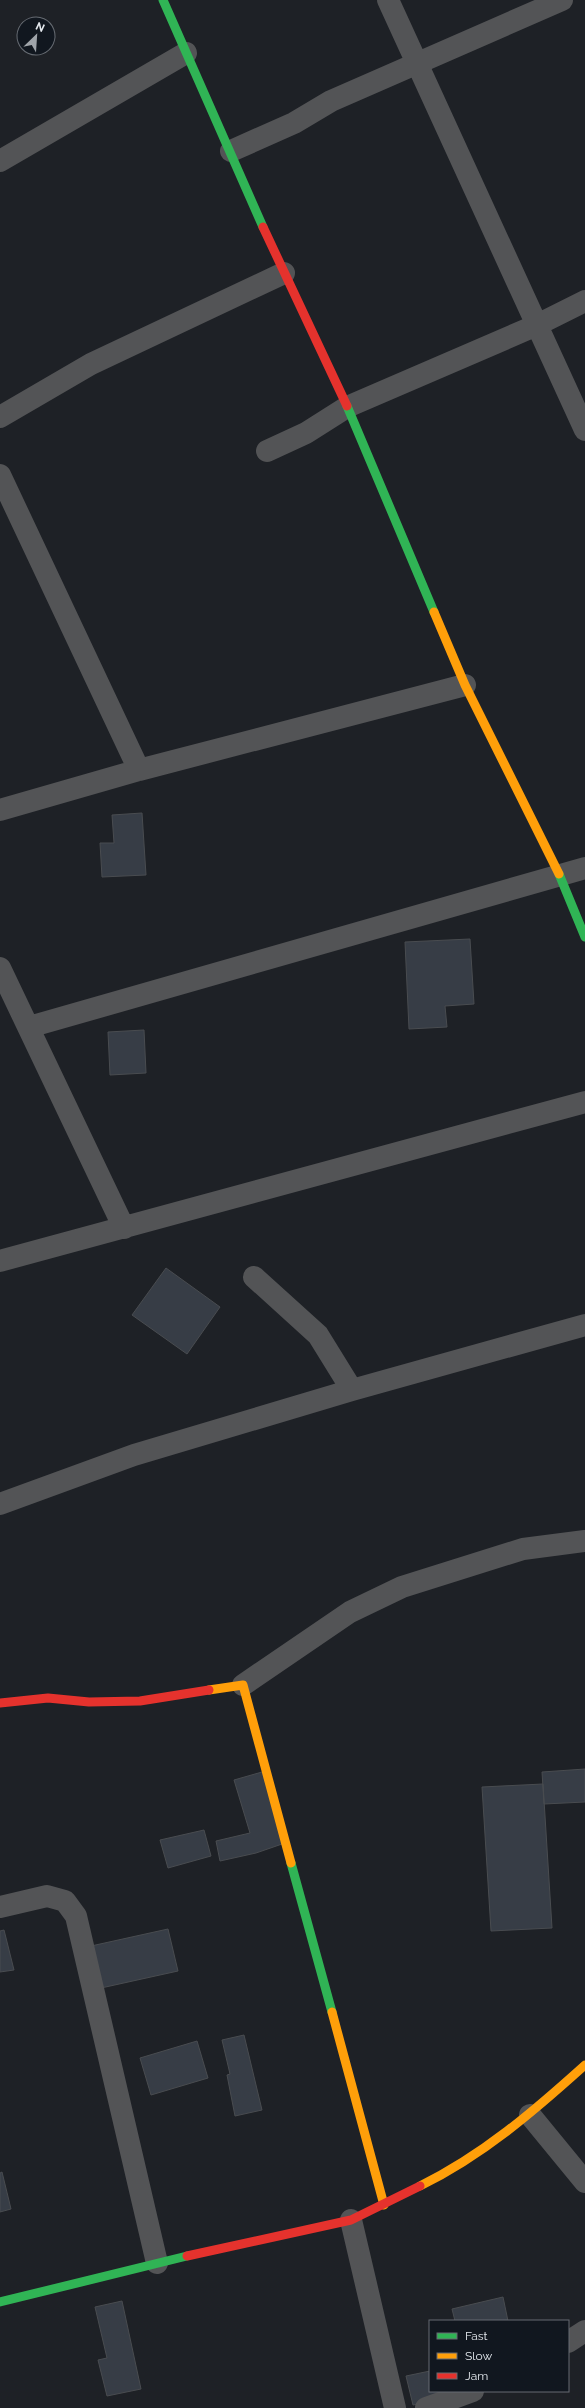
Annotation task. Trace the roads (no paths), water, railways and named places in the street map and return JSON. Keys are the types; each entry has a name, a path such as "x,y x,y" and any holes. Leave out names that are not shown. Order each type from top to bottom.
{"street":[{"path":"163,0 284,273 347,407 465,685 559,875 585,937"},
{"path":"388,0 585,430"},
{"path":"231,151 294,123 331,101 417,65 562,0"},
{"path":"0,161 186,53"},
{"path":"0,416 91,364 284,273"},
{"path":"267,451 306,433 347,407 537,325 585,301"},
{"path":"0,475 139,770"},
{"path":"0,810 139,770 465,685"},
{"path":"29,1027 585,868"},
{"path":"0,968 124,1228"},
{"path":"0,1261 585,1102"},
{"path":"254,1277 318,1335 352,1390"},
{"path":"0,1504 134,1455 352,1390 585,1325"},
{"path":"0,1703 15,1700 48,1698 89,1702 140,1701 243,1685 350,1612 402,1587 522,1549 585,1541"},
{"path":"243,1685 384,2205"},
{"path":"0,1907 48,1896 65,1901 76,1916 157,2263"},
{"path":"0,2302 157,2263 351,2220 440,2176 478,2152 530,2115 585,2066"},
{"path":"530,2115 585,2182"},
{"path":"351,2220 395,2408"},
{"path":"569,2341 585,2331"},
{"path":"426,2408 470,2392"}]}
